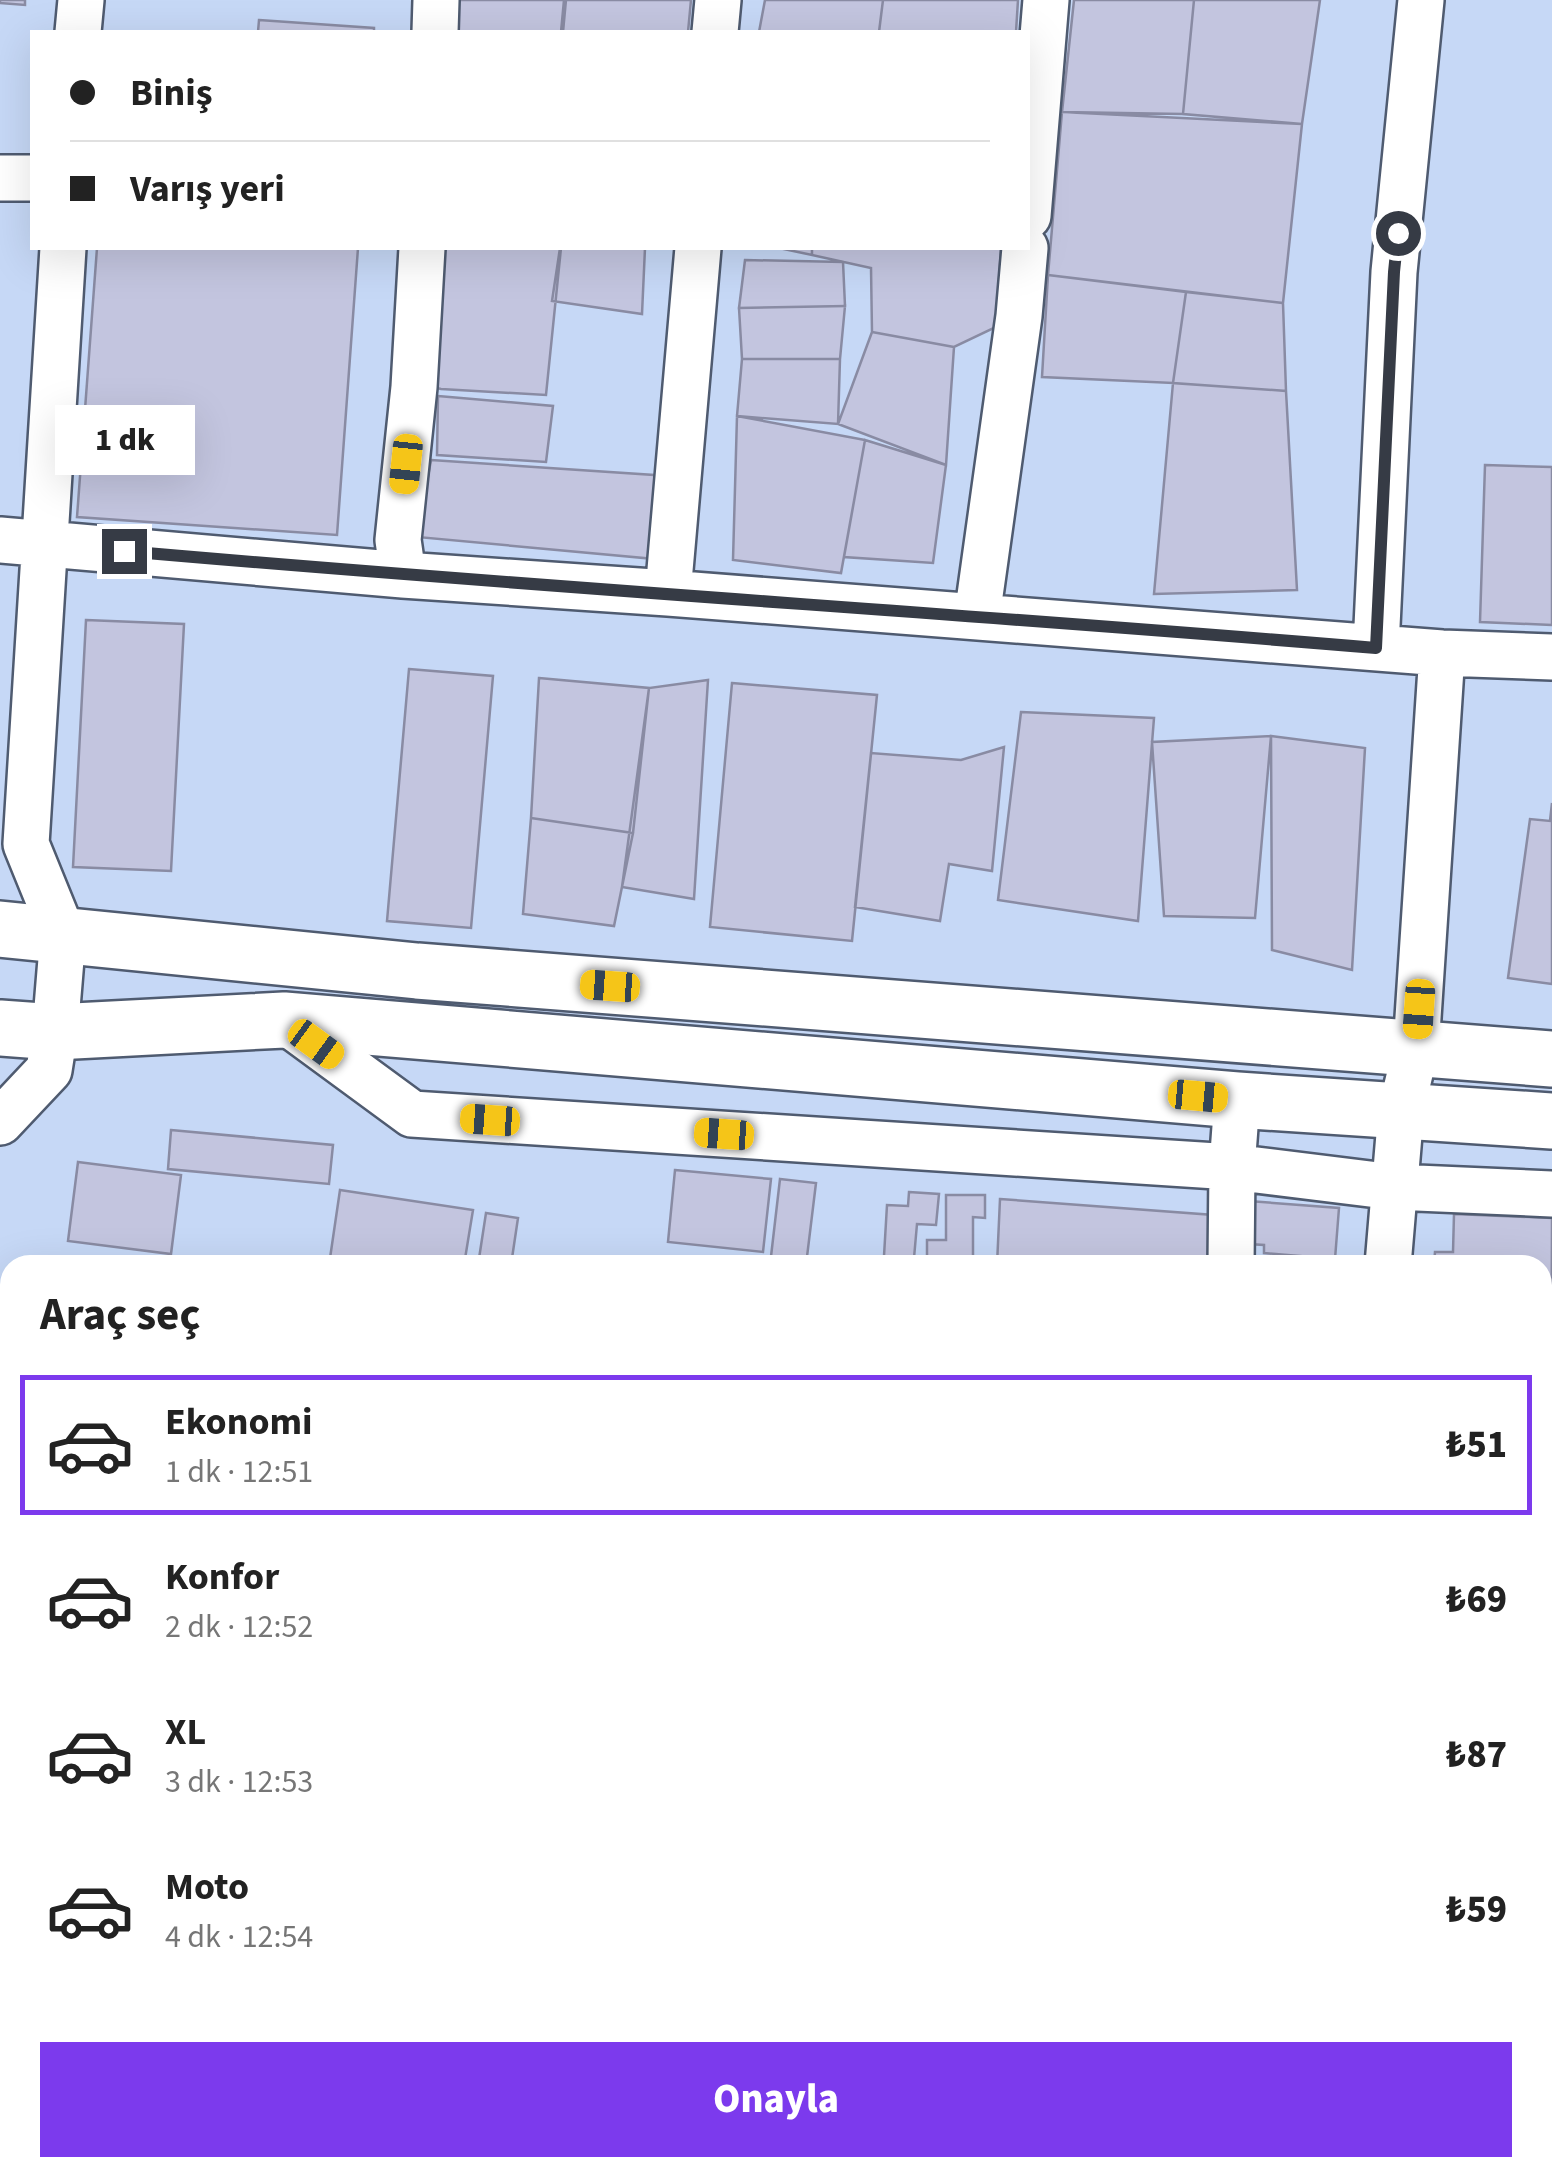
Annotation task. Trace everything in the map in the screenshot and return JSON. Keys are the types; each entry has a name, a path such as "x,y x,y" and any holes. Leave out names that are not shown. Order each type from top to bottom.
{"main road":[{"path":"0,929 418,971 1552,1059"},
{"path":"0,1028 55,1032 284,1020 1237,1100 1552,1121"}],"street":[{"path":"78,30 81,0"},
{"path":"435,30 436,0"},
{"path":"715,30 718,0"},
{"path":"1030,192 1046,0"},
{"path":"1376,648 1394,272 1421,0"},
{"path":"0,178 30,178"},
{"path":"0,1122 48,1070 55,1032 62,935 13,859 44,544 63,250"},
{"path":"403,575 398,540 414,387 422,250"},
{"path":"668,592 698,250"},
{"path":"977,616 1025,250"},
{"path":"0,540 403,575 1552,658"},
{"path":"1389,1255 1401,1111 1416,1048 1442,653"},
{"path":"284,1020 412,1114 1232,1167 1394,1186 1552,1194"},
{"path":"1231,1255 1237,1100"}],"shaded area":[{"path":"0,0 1552,0 1552,1255 0,1255"}],"building":[{"path":"25,0 25,5 0,3"},
{"path":"455,0 564,0 561,30 451,30"},
{"path":"566,0 691,0 688,30 563,30"},
{"path":"765,0 883,0 879,30 759,30"},
{"path":"883,0 1018,0 1016,30 879,30"},
{"path":"1074,0 1194,0 1183,114 1062,112"},
{"path":"1194,0 1320,0 1302,124 1183,114"},
{"path":"259,20 374,28 374,30 258,30"},
{"path":"1062,112 1302,124 1283,303 1048,275"},
{"path":"97,250 358,250 337,535 77,517"},
{"path":"433,250 561,250 546,395 424,385"},
{"path":"560,250 645,250 642,314 552,301"},
{"path":"812,250 1001,250 996,327 954,347 872,332 871,268 812,255"},
{"path":"745,260 843,262 845,306 739,308"},
{"path":"1048,275 1186,292 1173,383 1042,377"},
{"path":"1186,292 1283,303 1286,391 1173,383"},
{"path":"845,306 840,359 742,359 739,308"},
{"path":"872,332 954,347 946,465 838,424"},
{"path":"742,359 840,359 838,424 737,416"},
{"path":"1173,383 1286,391 1297,590 1154,594"},
{"path":"438,396 553,406 546,462 437,455"},
{"path":"737,416 865,440 841,573 733,560"},
{"path":"865,440 946,465 933,563 844,557"},
{"path":"431,460 654,475 666,560 417,537"},
{"path":"1485,465 1552,467 1552,625 1480,622"},
{"path":"86,620 184,624 171,871 73,867"},
{"path":"409,669 493,676 471,928 387,921"},
{"path":"539,678 649,688 633,833 531,818"},
{"path":"708,680 694,899 622,887 649,688"},
{"path":"732,683 877,695 852,941 710,927"},
{"path":"1021,712 1154,718 1138,921 998,900"},
{"path":"1271,736 1255,918 1164,916 1152,742"},
{"path":"1271,736 1365,748 1352,970 1272,950"},
{"path":"1004,747 992,871 949,864 940,921 855,907 871,753 961,760"},
{"path":"1552,803 1552,984 1508,978 1530,819 1550,821"},
{"path":"531,818 633,833 614,926 523,914"},
{"path":"171,1130 333,1145 329,1184 168,1169"},
{"path":"78,1162 181,1175 171,1254 68,1241"},
{"path":"675,1170 771,1179 763,1252 668,1242"},
{"path":"780,1179 816,1183 807,1255 771,1255"},
{"path":"340,1190 473,1210 466,1255 330,1255"},
{"path":"909,1192 939,1194 936,1225 917,1224 914,1255 884,1255 887,1205 908,1206"},
{"path":"946,1195 985,1195 985,1218 973,1217 973,1255 927,1255 927,1240 946,1240"},
{"path":"1000,1199 1227,1216 1227,1255 997,1255"},
{"path":"1235,1200 1339,1208 1335,1255 1264,1253 1264,1245 1232,1243"},
{"path":"486,1213 518,1218 512,1255 480,1255"},
{"path":"1454,1214 1552,1218 1552,1255 1435,1255 1453,1252"}],"route":[{"path":"124,551 1376,648 1398,233"}]}
